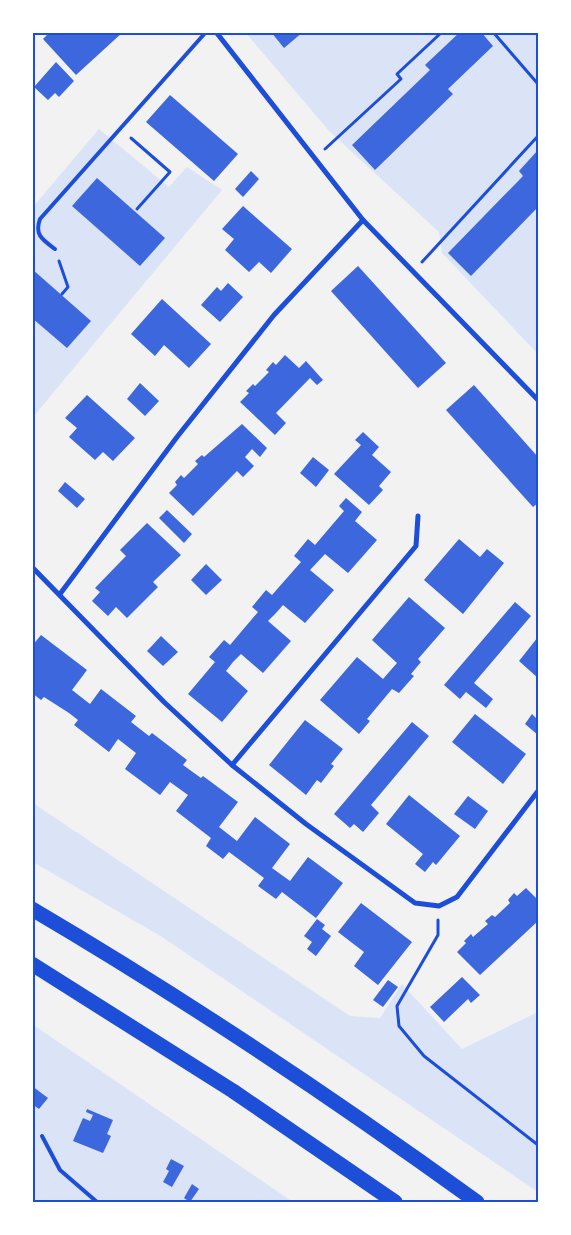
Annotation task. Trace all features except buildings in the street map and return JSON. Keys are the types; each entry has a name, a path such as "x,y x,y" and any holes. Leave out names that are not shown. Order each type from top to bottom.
{"highway":[{"path":"32,909 172,994 255,1048 477,1202"},
{"path":"32,964 208,1075 394,1202"}],"street":[{"path":"216,32 314,160 363,220 538,400"},
{"path":"60,594 177,437 274,315 363,220"},
{"path":"232,765 416,546 418,516"},
{"path":"32,567 164,702 232,765 306,824 415,903 439,906 457,897 469,884 538,791"}],"lane":[{"path":"54,249 40,236 37,228 40,219 206,32"},
{"path":"42,1136 60,1170 96,1202"}],"path":[{"path":"314,160 401,79 396,74 442,32"},
{"path":"493,32 538,84"},
{"path":"119,128 170,172 137,209"},
{"path":"412,272 538,136"},
{"path":"54,249 68,287 62,294"},
{"path":"439,906 438,935 396,1006 399,1026 424,1056 538,1145"}],"shaded area":[{"path":"246,33 538,33 538,354 442,253 439,232 329,131"},
{"path":"99,129 169,187 187,167 222,190 33,417 33,207"},
{"path":"33,803 350,1016 380,1018 402,984 462,1049 538,1012 538,1192 162,937 33,862"},
{"path":"32,1024 293,1202 33,1202"}]}
